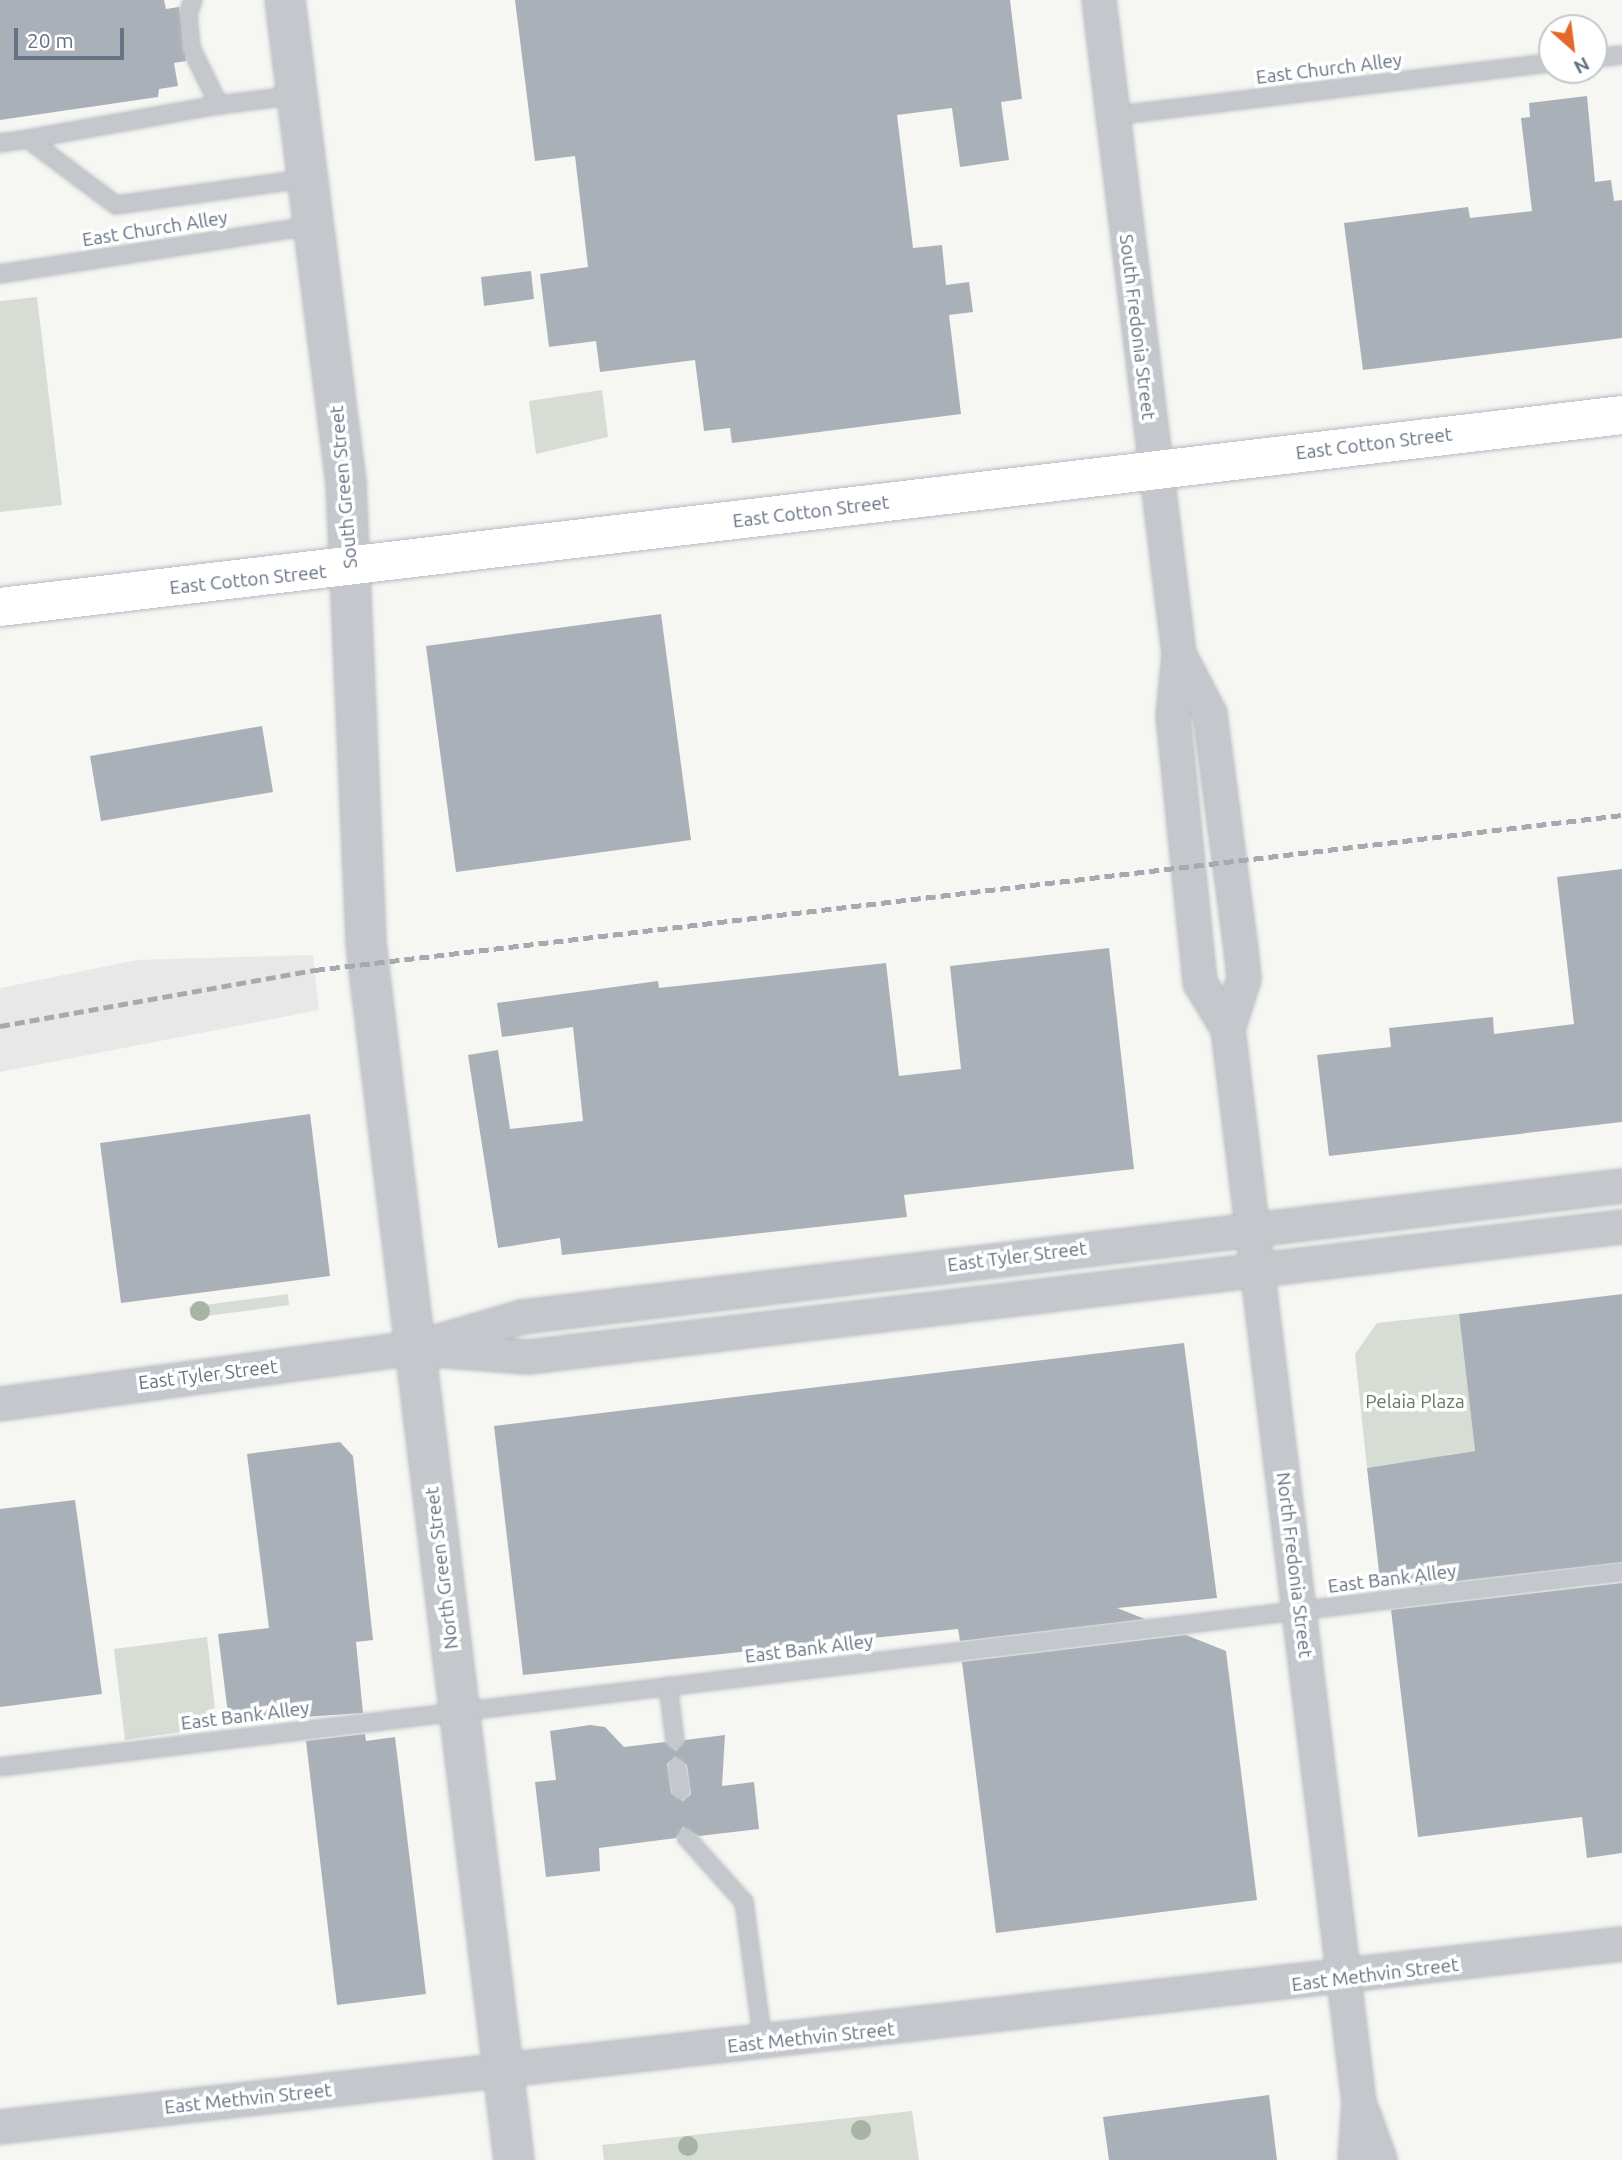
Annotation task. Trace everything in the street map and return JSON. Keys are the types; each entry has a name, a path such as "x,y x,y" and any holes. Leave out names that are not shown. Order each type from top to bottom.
{"main road":[{"name":"East Cotton Street","path":"0,607 351,568 1622,415"}],"street":[{"name":"South Green Street","path":"285,0 317,225 351,568 361,728 359,874 369,976"},
{"name":"South Fredonia Street","path":"1099,0 1111,116 1179,654 1173,716 1188,864"},
{"name":"South Fredonia Street","path":"1179,654 1210,714 1228,859"},
{"name":"North Fredonia Street","path":"1228,859 1244,979 1228,1028 1359,2102 1355,2160"},
{"name":"North Fredonia Street","path":"1188,864 1200,983 1228,1028"},
{"name":"North Green Street","path":"369,976 514,2160"},
{"name":"East Tyler Street","path":"0,1404 416,1348 522,1317 1622,1186"},
{"name":"East Tyler Street","path":"416,1348 528,1357 1622,1227"},
{"name":"East Methvin Street","path":"0,2127 1344,1979 1622,1944"},
{"name":"North Fredonia Street","path":"1359,2102 1380,2160"}],"lane":[{"path":"193,0 188,14 191,48 219,105"},
{"name":"East Church Alley","path":"1111,116 1538,65"},
{"path":"0,144 219,105 300,94"},
{"path":"27,139 116,205 310,178"},
{"name":"East Church Alley","path":"0,274 317,225"},
{"name":"East Bank Alley","path":"0,1767 1622,1572"},
{"path":"668,1686 675,1741"},
{"path":"677,1767 681,1791"},
{"path":"686,1837 744,1902 763,2043"}],"shaded area":[{"path":"313,955 319,1010 0,1072 0,988 137,960"}],"green space":[{"path":"37,297 62,505 0,512 0,301"},
{"path":"602,390 608,437 536,454 529,401"},
{"path":"288,1294 289,1305 191,1318 189,1307"},
{"name":"Pelaia Plaza","path":"1459,1314 1475,1451 1448,1455 1450,1468 1411,1463 1367,1468 1355,1354 1377,1323"},
{"path":"207,1637 217,1727 125,1740 114,1649"},
{"path":"912,2111 919,2160 604,2160 602,2145"}],"building":[{"path":"0,0 164,0 166,9 179,7 186,61 174,63 178,86 159,89 158,97 0,120"},
{"path":"515,0 1010,0 1022,99 1001,102 1009,160 960,167 952,108 897,115 913,248 942,245 946,285 969,282 973,312 949,315 961,414 732,443 730,428 704,431 695,360 600,372 596,341 549,347 540,274 588,267 575,156 535,161"},
{"path":"1587,96 1595,182 1611,180 1614,201 1622,200 1622,338 1363,370 1344,223 1468,207 1470,218 1532,211 1521,118 1530,117 1529,103"},
{"path":"531,271 534,299 484,306 481,277"},
{"path":"661,614 691,840 456,872 426,646"},
{"path":"262,726 273,792 101,821 90,756"},
{"path":"1622,869 1622,1122 1329,1156 1317,1055 1391,1047 1389,1028 1493,1017 1494,1034 1574,1024 1557,877"},
{"path":"1109,948 1134,1169 904,1195 907,1217 562,1255 560,1238 498,1248 468,1055 498,1050 510,1129 583,1121 573,1027 502,1037 497,1003 658,981 659,988 886,963 899,1076 961,1069 950,966"},
{"path":"310,1114 330,1276 121,1303 100,1143"},
{"path":"1622,1294 1622,1562 1389,1589 1387,1579 1380,1580 1367,1468 1475,1451 1459,1314"},
{"path":"1184,1343 1217,1598 1117,1608 1145,1619 960,1641 958,1629 523,1675 494,1426"},
{"path":"340,1442 353,1456 373,1640 356,1642 363,1713 229,1722 218,1634 269,1628 247,1454"},
{"path":"75,1500 102,1694 0,1707 0,1509"},
{"path":"1622,1583 1622,1853 1587,1858 1582,1817 1418,1837 1391,1610"},
{"path":"1186,1635 1226,1651 1257,1900 996,1933 962,1662"},
{"path":"590,1725 605,1727 624,1747 665,1742 676,1751 685,1740 725,1735 722,1786 754,1782 759,1829 699,1836 683,1827 676,1838 599,1848 600,1871 546,1877 535,1782 556,1780 550,1731","holes":["675,1757 687,1765 691,1794 683,1801 671,1793 667,1764"]},
{"path":"365,1734 366,1741 395,1737 426,1994 337,2005 306,1741"},
{"path":"1269,2095 1277,2160 1109,2160 1103,2117"}],"railway":[{"path":"0,1026 315,970 1622,815"}]}
